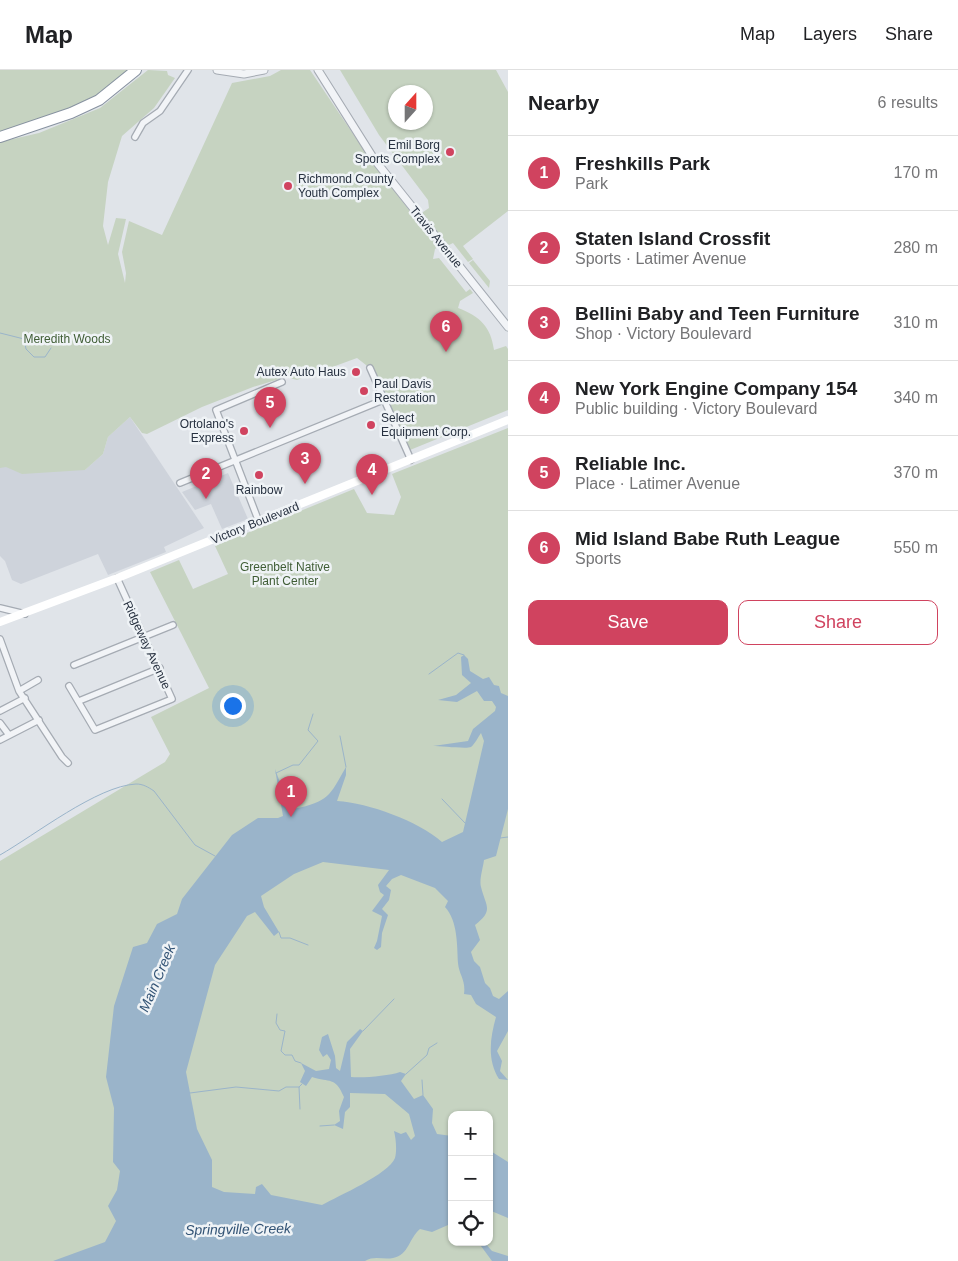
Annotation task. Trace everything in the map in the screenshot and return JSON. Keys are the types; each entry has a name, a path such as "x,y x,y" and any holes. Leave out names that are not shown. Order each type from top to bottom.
{"highway":[{"path":"0,137 71,113 99,100 136,70"}],"main road":[{"name":"Victory Boulevard","path":"0,622 25,614 259,522 508,420"}],"street":[{"path":"135,137 143,123 160,111 188,70"},
{"path":"217,70 244,74 264,70"},
{"name":"Travis Avenue","path":"318,70 374,159 508,327"},
{"path":"370,368 411,460"},
{"path":"259,522 216,410 282,382"},
{"path":"180,483 383,400"},
{"name":"Ridgeway Avenue","path":"68,686 96,730 172,699 160,668 117,578"},
{"path":"0,608 25,614"},
{"path":"74,665 173,625"},
{"path":"0,639 19,691 62,757 68,763"},
{"path":"79,701 160,668"},
{"path":"19,691 38,680"},
{"path":"0,711 25,698"},
{"path":"0,740 39,720"},
{"path":"0,723 9,735"}],"shaded area":[{"path":"130,417 204,528 164,547 166,552 108,575 98,554 21,584 12,580 5,561 0,556 0,466 85,470 103,454 108,437"},
{"path":"228,473 248,519 222,529 211,504 195,510 182,492"}],"green space":[{"path":"0,70 129,70 97,95 47,118 0,132"},
{"name":"Meredith Woods","path":"148,70 167,71 168,75 175,78 154,108 122,136 108,182 103,226 108,245 116,218 126,219 118,254 125,283 126,273 122,252 129,221 162,235 232,83 270,76 281,70 310,70 374,165 438,247 435,249 433,259 439,258 466,292 470,289 473,293 460,301 458,308 466,311 483,323 490,335 494,350 506,346 508,349 508,410 410,450 375,372 357,358 297,380 286,377 253,387 202,407 147,434 142,433 130,417 108,437 103,454 85,470 22,474 6,467 0,468 0,142 39,133 100,108"},
{"name":"Emil Borg Sports Complex","path":"340,70 496,70 508,92 508,211 463,246 473,259 468,262 453,243 445,244 423,216 423,212 429,208 428,200 379,135"},
{"path":"473,260 490,281 489,288 469,263"},
{"name":"Greenbelt Native Plant Center","path":"508,428 508,1261 0,1261 0,861 165,762 170,754 151,717 209,688 150,572 179,560 193,589 228,574 215,546 354,489 367,513 394,515 401,497 392,474"}],"water":[{"path":"464,655 468,659 470,671 483,679 489,677 494,685 499,686 501,693 508,696 508,809 496,856 484,860 481,884 487,912 475,925 480,940 471,952 493,996 499,999 508,991 508,1031 497,1051 502,1061 500,1071 508,1080 499,1079 491,1057 492,1033 496,1017 476,1004 471,995 464,994 464,985 458,963 455,926 445,907 448,901 435,888 401,875 392,879 386,886 391,890 389,900 382,909 388,915 382,933 381,947 377,950 374,948 382,916 372,911 384,895 380,892 378,885 389,870 323,862 294,874 261,896 264,907 279,932 274,936 255,912 247,916 215,965 186,1072 197,1129 212,1160 212,1187 224,1192 255,1194 256,1187 262,1184 271,1195 322,1205 373,1178 391,1164 396,1152 394,1131 401,1134 406,1132 411,1140 415,1136 409,1114 385,1094 350,1093 350,1107 345,1112 343,1129 334,1125 340,1121 339,1111 344,1097 338,1086 331,1081 312,1077 306,1086 300,1082 305,1071 301,1063 316,1071 329,1069 331,1060 327,1054 323,1057 319,1050 322,1037 328,1034 335,1056 336,1068 340,1071 347,1042 360,1029 363,1031 350,1049 351,1077 390,1075 400,1072 406,1074 401,1081 414,1099 423,1095 433,1109 432,1123 437,1134 448,1135 448,1225 432,1232 420,1229 406,1250 398,1256 393,1258 372,1258 365,1261 53,1261 105,1242 116,1221 108,1206 117,1190 120,1171 113,1162 114,1108 106,1077 114,1006 133,947 147,943 157,924 177,914 182,899 232,835 258,818 278,818 283,816 275,769 287,801 294,809 314,803 327,796 346,767 346,775 337,801 364,805 392,814 420,827 442,842 463,832 484,741 481,733 469,748 433,746 468,741 473,729 495,711 496,707 492,701 484,701 477,691 457,702 438,700 456,695 471,683 462,675 461,657"},
{"path":"493,1153 508,1162 508,1218 493,1212"},
{"path":"481,1246 488,1246 492,1251 508,1256 508,1261 492,1261"}],"waterway":[{"path":"0,333 24,339 26,349 34,357 45,357 51,348"},
{"path":"429,674 458,653 464,655"},
{"path":"276,773 293,765 299,765 318,741 308,730 313,714"},
{"path":"340,736 346,767"},
{"path":"0,855 85,802 103,793 136,784 154,791 195,845 215,856"},
{"path":"442,799 465,823"},
{"path":"500,838 508,837"},
{"path":"279,932 281,938 290,938 308,945"},
{"path":"363,1031 394,999"},
{"path":"277,1014 276,1023 280,1030 285,1031 281,1051 285,1055 292,1055 295,1061 301,1063"},
{"path":"406,1074 427,1055 429,1048 437,1043"},
{"path":"422,1080 423,1095"},
{"path":"300,1109 299,1087 302,1084"},
{"path":"190,1093 236,1087 279,1091 286,1087 299,1087"},
{"path":"320,1126 334,1125"}],"place":[{"name":"Emil Borg Sports Complex","path":"450,152"},
{"name":"Richmond County Youth Complex","path":"288,186"},
{"name":"Mid Island Babe Ruth League","path":"446,352"},
{"name":"Autex Auto Haus","path":"356,372"},
{"name":"Paul Davis Restoration","path":"364,391"},
{"name":"Select Equipment Corp.","path":"371,425"},
{"name":"Reliable Inc.","path":"270,428"},
{"name":"Ortolano's Express","path":"244,431"},
{"name":"Rainbow","path":"259,475"},
{"name":"Bellini Baby and Teen Furniture","path":"305,484"},
{"name":"New York Engine Company 154","path":"372,495"},
{"name":"Staten Island Crossfit","path":"206,499"},
{"name":"Freshkills Park","path":"291,817"}],"water label":[{"name":"Main Creek","path":"157,978"},
{"name":"Springville Creek","path":"238,1229"}]}
